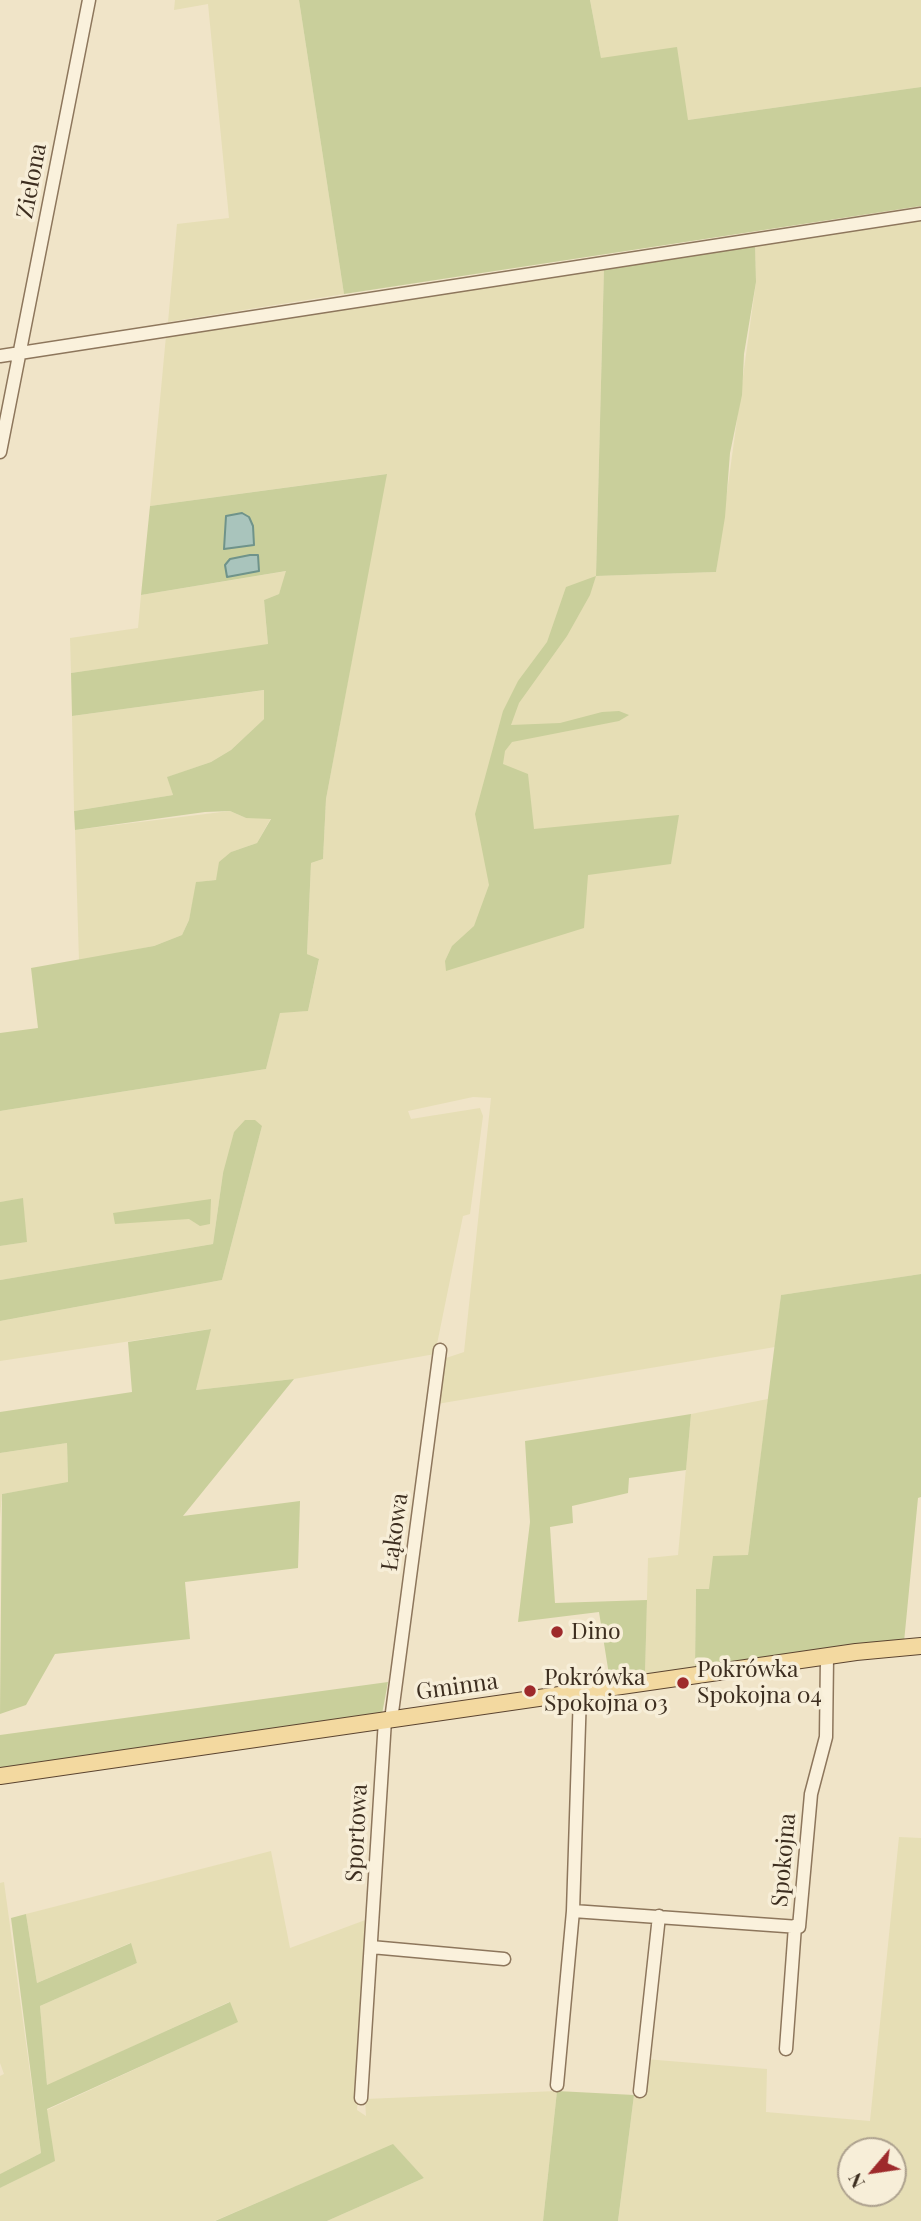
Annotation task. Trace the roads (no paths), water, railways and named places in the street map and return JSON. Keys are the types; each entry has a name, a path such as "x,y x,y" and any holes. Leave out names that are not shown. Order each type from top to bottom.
{"main road":[{"name":"Gminna","path":"0,1776 828,1657 921,1646"}],"street":[{"name":"Zielona","path":"0,452 89,0"},
{"path":"0,356 921,214"},
{"name":"Łąkowa","path":"388,1720 440,1350"},
{"name":"Spokojna","path":"573,1911 799,1927 811,1794 826,1744 828,1657"},
{"path":"557,2085 573,1911 580,1693"},
{"name":"Sportowa","path":"361,2098 388,1720"},
{"path":"640,2091 659,1916"},
{"path":"786,2049 795,1926"},
{"path":"371,1947 504,1959"}],"water":[{"path":"242,513 249,517 253,526 254,545 224,549 226,516"},
{"path":"258,555 259,571 227,577 225,565 230,559"}],"place":[{"name":"Dino","path":"557,1632"},
{"name":"Pokrówka Spokojna 04","path":"683,1683"},
{"name":"Pokrówka Spokojna 03","path":"530,1691"}]}
